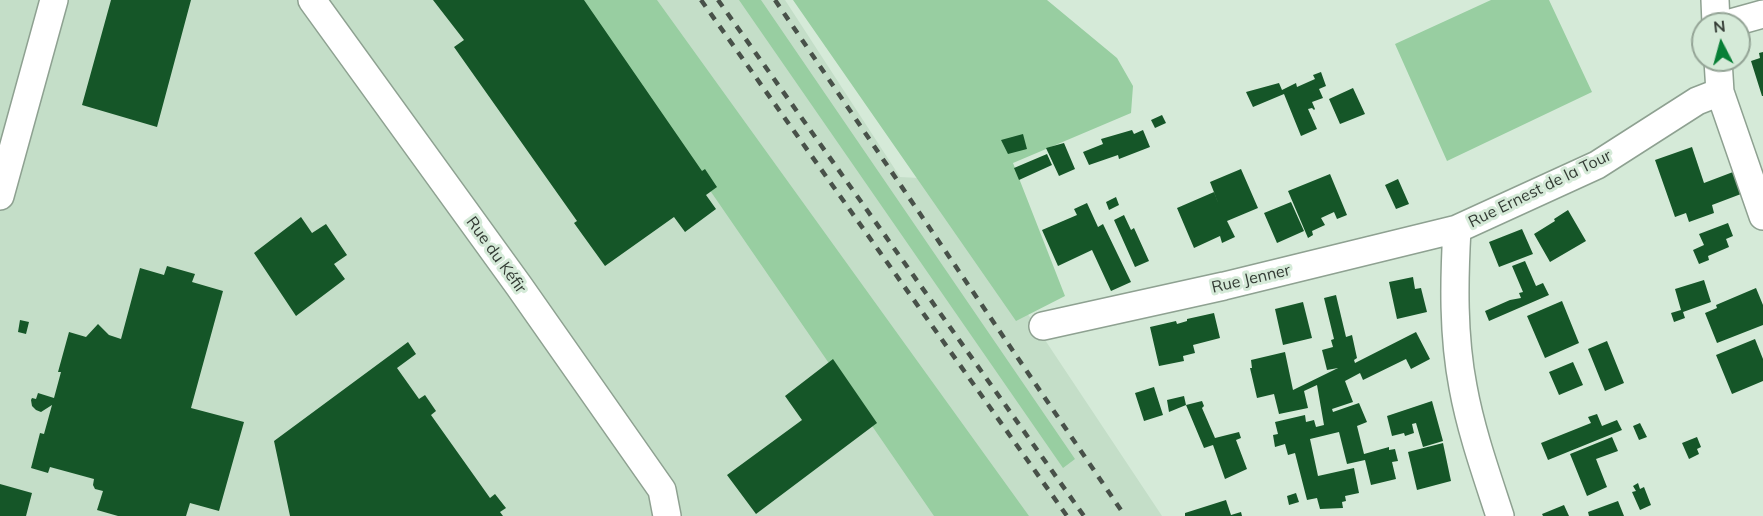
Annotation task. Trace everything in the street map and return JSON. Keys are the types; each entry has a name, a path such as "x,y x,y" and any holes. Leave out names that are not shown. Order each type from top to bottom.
{"street":[{"path":"0,196 54,0"},
{"name":"Rue du Kéfir","path":"312,0 519,286 662,490 667,516"},
{"path":"1719,72 1720,92 1763,216"},
{"name":"Rue Ernest de la Tour","path":"1500,516 1473,428 1463,386 1457,332 1457,229 1597,165 1696,101 1720,92"},
{"name":"Rue Jenner","path":"1043,326 1224,286 1457,229"}],"shaded area":[{"path":"0,0 785,0 900,177 938,179 1162,516 0,516"}],"green space":[{"path":"579,0 657,0 1029,516 934,516"},
{"path":"739,0 761,0 1075,459 1063,468"},
{"path":"793,0 1047,0 1117,58 1133,86 1131,113 1013,163 1065,296 1016,321"},
{"path":"1491,0 1549,0 1592,92 1447,161 1395,44"}],"building":[{"path":"111,0 191,0 157,127 82,105"},
{"path":"433,0 584,0 702,171 705,169 717,187 706,195 716,209 685,232 674,217 605,266 574,223 577,221 454,47 464,40"},
{"path":"1763,52 1763,96 1751,61 1760,58 1759,53"},
{"path":"1321,72 1326,86 1319,89 1323,98 1312,102 1314,110 1308,109 1317,129 1301,136 1284,94 1253,107 1246,92 1279,83 1282,90 1296,83 1297,87 1315,79 1313,75"},
{"path":"1353,88 1365,114 1340,124 1329,99"},
{"path":"1162,115 1166,123 1155,128 1151,120"},
{"path":"1132,130 1134,134 1143,130 1150,147 1119,159 1118,155 1089,165 1083,152 1103,144 1101,139"},
{"path":"1023,134 1027,149 1008,154 1001,140"},
{"path":"1064,143 1075,169 1059,176 1046,148"},
{"path":"1692,147 1704,183 1733,172 1741,194 1712,205 1714,213 1689,222 1686,213 1675,217 1655,160"},
{"path":"1047,154 1052,165 1019,180 1014,168"},
{"path":"1241,169 1258,208 1227,221 1235,237 1222,243 1220,236 1194,248 1177,208 1214,192 1210,182"},
{"path":"1330,174 1347,215 1337,219 1334,212 1321,218 1325,225 1312,231 1313,235 1308,238 1288,191"},
{"path":"1398,179 1409,204 1396,209 1385,185"},
{"path":"1116,197 1119,205 1109,210 1106,202"},
{"path":"1291,202 1304,231 1277,243 1264,213"},
{"path":"1087,203 1098,227 1103,224 1131,282 1111,291 1092,250 1058,266 1042,230 1077,215 1074,209"},
{"path":"1568,210 1586,241 1550,262 1534,234"},
{"path":"1124,215 1131,230 1134,228 1149,261 1135,267 1114,220"},
{"path":"301,217 312,233 326,224 347,255 334,264 345,279 296,316 254,253"},
{"path":"1728,223 1733,236 1726,239 1729,247 1708,256 1709,260 1699,264 1693,250 1704,245 1699,234"},
{"path":"1522,229 1533,254 1499,267 1489,242"},
{"path":"1525,261 1536,286 1543,283 1549,295 1489,321 1485,311 1510,300 1521,298 1519,293 1523,292 1512,266"},
{"path":"167,266 195,274 192,282 223,291 191,408 244,422 219,511 190,503 186,516 118,516 97,510 103,491 95,489 94,479 50,467 48,473 31,468 40,433 44,434 52,405 41,412 32,406 31,400 36,399 38,393 54,398 61,372 58,372 69,332 86,337 98,324 109,335 121,339 140,268 164,275"},
{"path":"1413,277 1415,289 1421,288 1427,312 1397,319 1389,282"},
{"path":"1704,280 1711,302 1683,312 1685,318 1674,322 1671,313 1681,310 1675,289"},
{"path":"1756,288 1763,305 1763,325 1717,343 1705,313 1717,308 1716,305"},
{"path":"1336,295 1346,337 1352,335 1357,358 1354,360 1355,363 1416,332 1430,359 1411,369 1406,359 1363,380 1360,373 1345,381 1353,402 1332,409 1333,412 1359,403 1367,422 1357,426 1364,454 1389,447 1389,450 1395,449 1398,461 1392,462 1396,479 1371,485 1365,460 1347,464 1339,432 1310,439 1318,476 1354,468 1359,493 1345,496 1346,501 1342,502 1343,508 1320,509 1317,498 1307,500 1295,453 1288,455 1285,444 1275,447 1273,435 1278,434 1275,422 1305,415 1306,422 1314,420 1316,427 1324,425 1317,385 1304,391 1308,408 1279,414 1274,394 1257,398 1250,368 1252,368 1251,360 1285,352 1293,390 1338,368 1327,370 1322,350 1333,347 1331,340 1334,339 1324,298"},
{"path":"1562,301 1579,343 1545,358 1527,316"},
{"path":"1303,302 1312,338 1283,345 1275,309"},
{"path":"1214,313 1220,338 1193,345 1195,353 1183,356 1184,361 1159,366 1150,327 1176,321 1177,324 1187,319"},
{"path":"20,320 29,322 26,334 18,332"},
{"path":"1755,339 1763,359 1763,381 1732,394 1716,355"},
{"path":"1607,341 1624,383 1605,391 1588,349"},
{"path":"408,342 416,354 397,368 419,399 425,395 436,411 431,415 490,498 495,494 506,508 500,512 503,516 290,516 274,441"},
{"path":"833,359 877,423 756,514 727,475 802,420 785,396"},
{"path":"1573,362 1583,385 1559,395 1549,372"},
{"path":"1154,387 1163,415 1144,421 1135,393"},
{"path":"1184,396 1186,405 1169,412 1167,400"},
{"path":"1202,401 1204,406 1202,408 1215,438 1239,432 1241,438 1236,440 1247,469 1225,479 1213,445 1204,448 1186,405"},
{"path":"1432,401 1443,441 1423,447 1416,423 1412,424 1414,433 1392,436 1387,416"},
{"path":"1597,414 1602,426 1617,420 1622,430 1548,460 1541,443 1591,423 1588,417"},
{"path":"1640,423 1647,437 1639,440 1633,426"},
{"path":"1612,437 1618,451 1596,459 1607,487 1587,496 1570,454"},
{"path":"1697,437 1701,447 1697,449 1699,454 1689,459 1682,443"},
{"path":"1443,443 1451,481 1417,490 1408,452"},
{"path":"1638,483 1640,489 1644,487 1651,505 1640,510 1632,492 1636,491 1633,486"},
{"path":"0,484 32,493 26,516 0,516"},
{"path":"1296,493 1299,502 1289,505 1287,496"},
{"path":"1226,500 1231,515 1241,512 1242,516 1185,516 1185,513"},
{"path":"1618,501 1624,516 1589,516 1588,512"},
{"path":"1564,505 1569,516 1543,516 1542,514"}],"railway":[{"path":"701,0 1067,516"},
{"path":"718,0 1084,516"},
{"path":"775,0 1125,516"}]}
